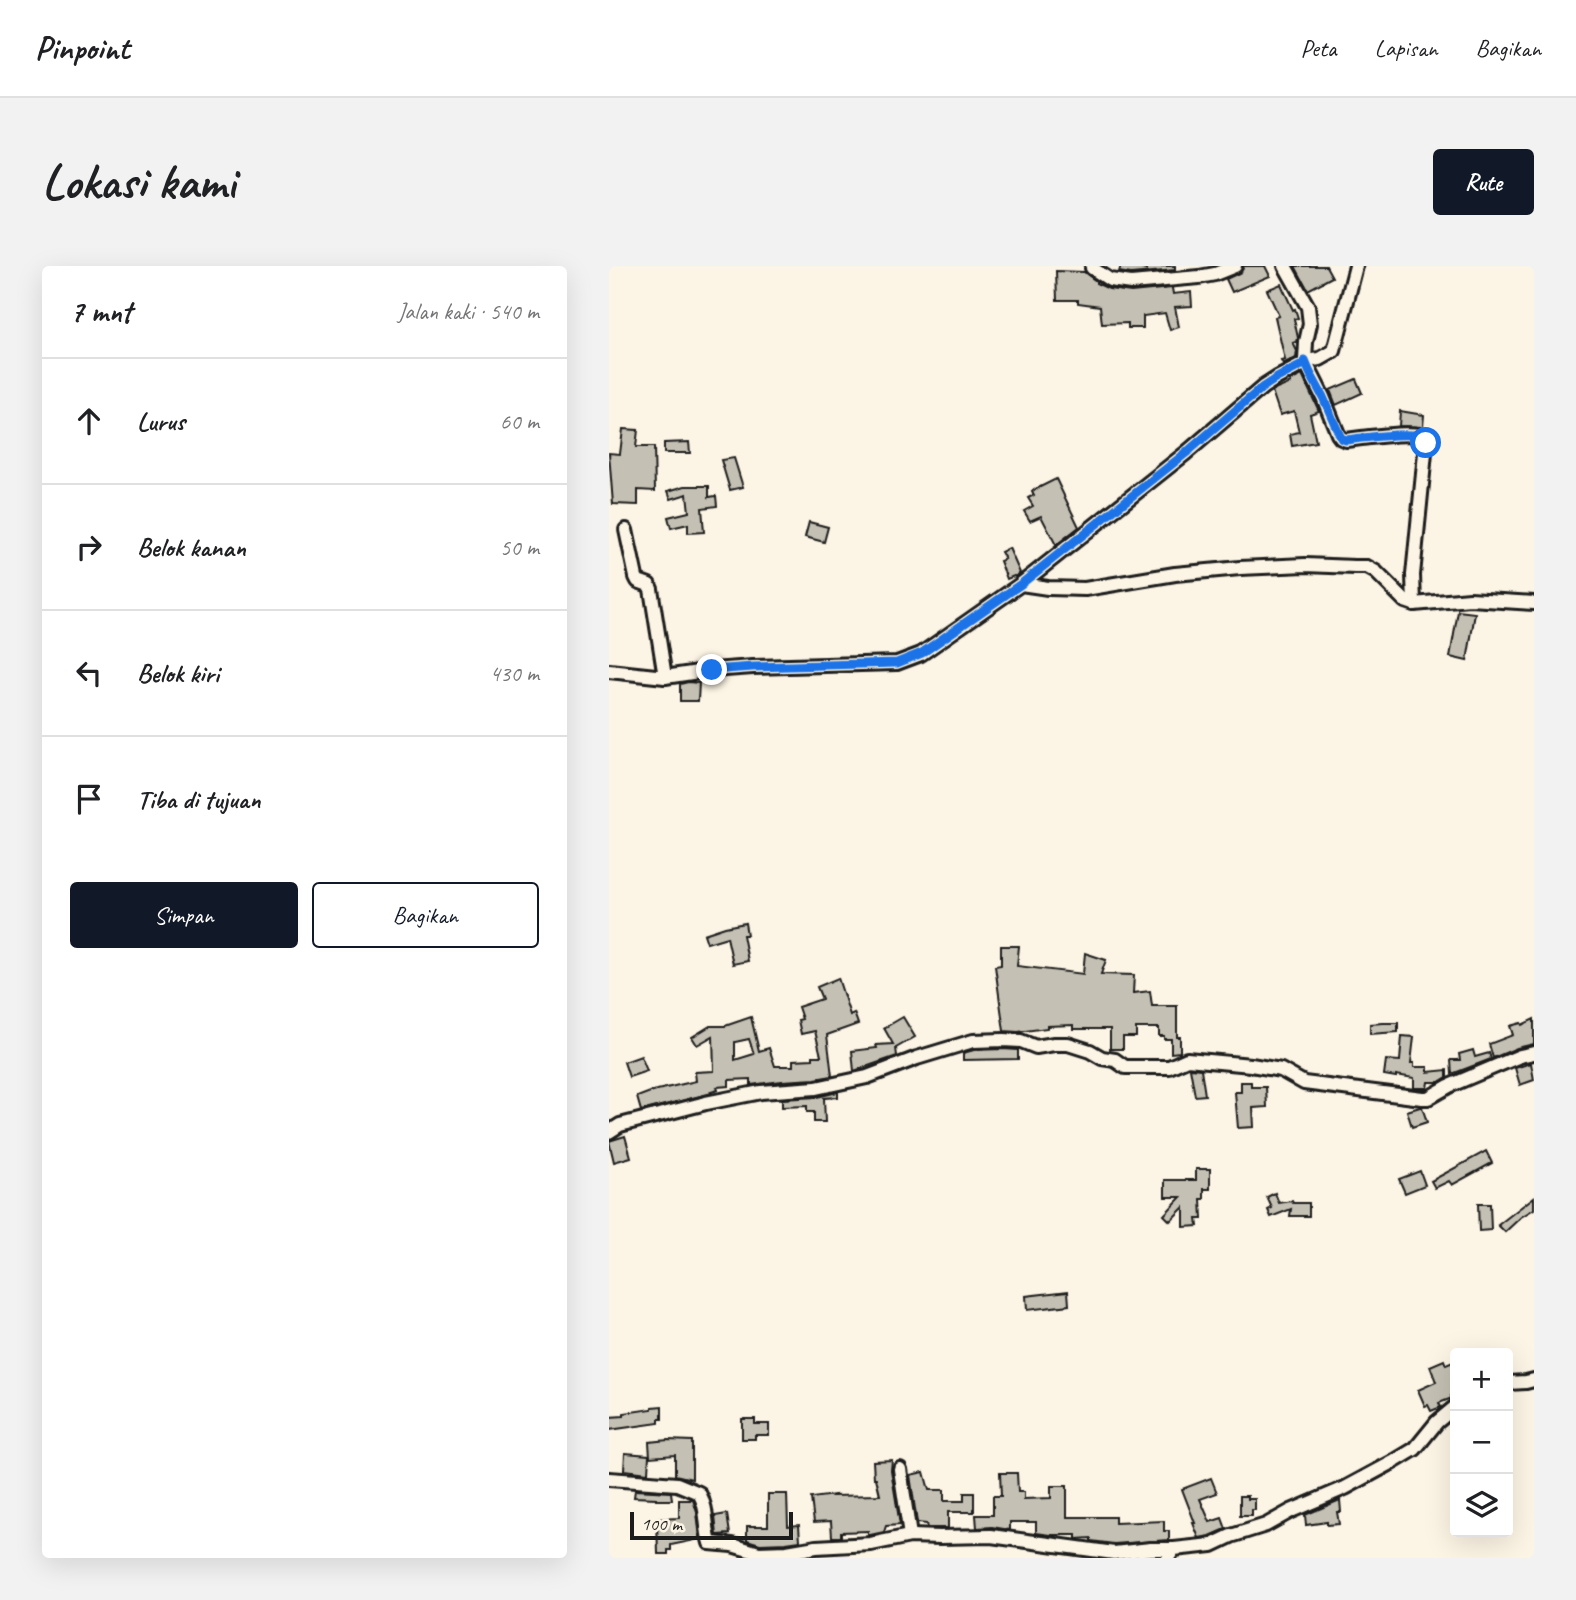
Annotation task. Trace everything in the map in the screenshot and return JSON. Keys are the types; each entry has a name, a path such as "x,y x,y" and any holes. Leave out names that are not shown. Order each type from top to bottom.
{"street":[{"path":"1092,268 1110,280 1131,283 1199,277 1235,266"},
{"path":"1285,266 1308,307 1310,324 1305,361 1341,438 1346,440 1418,435 1426,443 1413,575 1414,604"},
{"path":"609,671 665,677 753,667 897,663 922,653 1021,584 1186,453 1263,387 1305,361 1320,359 1335,351 1356,266"},
{"path":"626,530 636,580 650,586 665,677"},
{"path":"1021,584 1086,589 1240,568 1355,566 1367,567 1376,572 1405,601 1414,604 1470,599 1534,603"},
{"path":"609,1132 620,1125 706,1103 761,1092 816,1088 867,1077 973,1041 1021,1041 1036,1046 1068,1044 1102,1058 1115,1060 1125,1067 1169,1067 1187,1059 1251,1065 1281,1070 1304,1083 1422,1098 1428,1098 1449,1086 1520,1056 1534,1053"},
{"path":"1513,1383 1534,1380"},
{"path":"609,1479 677,1483 699,1493 705,1507 710,1543 732,1545 759,1553 871,1544 910,1536 991,1536 1114,1553 1151,1549 1171,1553 1212,1545 1266,1525 1345,1488 1415,1449 1437,1422 1450,1411"},
{"path":"900,1469 910,1536"}],"building":[{"path":"1121,266 1146,270 1146,266 1175,266 1175,270 1131,274 1119,272"},
{"path":"1244,266 1265,266 1270,276 1232,292 1226,279 1241,272"},
{"path":"1295,266 1326,266 1332,277 1308,290"},
{"path":"1056,271 1084,272 1096,283 1109,289 1131,292 1172,288 1173,294 1191,292 1192,306 1175,307 1179,327 1170,330 1165,313 1143,316 1143,328 1128,328 1128,323 1102,324 1100,306 1078,303 1078,300 1057,300"},
{"path":"1281,284 1298,318 1294,319 1298,338 1297,342 1293,343 1297,351 1296,358 1283,365 1281,361 1285,360 1275,317 1279,316 1267,290"},
{"path":"1302,375 1319,411 1310,414 1316,442 1292,446 1290,434 1299,432 1294,411 1280,415 1272,391"},
{"path":"1356,379 1362,393 1336,405 1330,390"},
{"path":"1400,411 1424,415 1423,427 1399,426"},
{"path":"623,429 638,430 636,447 654,447 655,491 638,490 638,505 613,504 609,453 620,454"},
{"path":"689,442 690,453 664,453 664,443"},
{"path":"734,458 743,487 730,490 721,460"},
{"path":"1056,479 1079,527 1056,545 1041,516 1030,521 1024,511 1033,506 1028,498 1034,495 1032,491"},
{"path":"685,486 709,486 709,497 716,496 717,506 702,508 704,532 688,533 688,524 671,528 668,517 689,512 687,494 671,499 668,491"},
{"path":"809,522 828,527 824,542 805,537"},
{"path":"1009,548 1020,573 1007,579 1000,561 1005,559 1001,552"},
{"path":"1458,611 1475,613 1467,661 1450,657"},
{"path":"699,683 698,701 680,701 680,684"},
{"path":"745,923 747,935 743,935 748,961 733,964 727,937 707,943 704,934"},
{"path":"1001,946 1019,946 1017,966 1083,974 1085,953 1106,960 1101,974 1134,975 1133,993 1150,991 1152,1006 1177,1006 1180,1052 1171,1053 1171,1039 1159,1036 1159,1028 1136,1028 1136,1037 1123,1037 1123,1049 1110,1049 1110,1029 1073,1029 1073,1025 1047,1026 1018,1032 1004,1031 995,966 1001,965"},
{"path":"838,978 850,1015 854,1013 858,1024 827,1035 832,1076 751,1085 751,1079 729,1080 729,1086 717,1087 718,1090 712,1093 641,1111 637,1097 696,1081 695,1072 714,1071 713,1036 697,1045 692,1037 710,1026 725,1026 751,1017 759,1051 769,1048 775,1066 793,1066 793,1060 821,1056 815,1031 801,1034 798,1020 802,1019 798,1007 822,999 817,987","holes":["749,1039 754,1054 735,1060 735,1042"]},
{"path":"903,1017 915,1037 896,1048 897,1056 854,1071 852,1051 893,1044 884,1028"},
{"path":"1534,1019 1534,1044 1493,1058 1489,1044 1513,1035 1510,1026 1522,1025"},
{"path":"1398,1023 1398,1032 1370,1034 1370,1024"},
{"path":"1402,1036 1414,1037 1411,1063 1414,1063 1414,1067 1428,1067 1428,1072 1447,1070 1447,1077 1439,1082 1428,1082 1427,1088 1414,1088 1414,1078 1384,1075 1386,1060 1400,1061"},
{"path":"1018,1050 1018,1059 963,1060 963,1053"},
{"path":"1473,1050 1475,1057 1489,1053 1491,1059 1452,1074 1451,1060 1460,1060 1459,1054"},
{"path":"641,1056 647,1071 629,1077 624,1062"},
{"path":"1531,1063 1534,1080 1520,1085 1515,1068"},
{"path":"1190,1068 1201,1069 1205,1095 1195,1096"},
{"path":"1241,1082 1251,1082 1251,1087 1266,1087 1267,1107 1253,1108 1254,1127 1238,1128 1235,1092 1241,1092"},
{"path":"838,1092 838,1097 824,1098 825,1122 814,1122 814,1112 807,1112 807,1106 782,1107 782,1099 817,1097"},
{"path":"1422,1107 1427,1122 1412,1127 1407,1111"},
{"path":"625,1136 631,1157 614,1162 609,1141"},
{"path":"1486,1151 1492,1163 1452,1185 1449,1181 1435,1188 1431,1181"},
{"path":"1196,1169 1210,1169 1210,1189 1204,1189 1204,1199 1201,1199 1202,1219 1197,1219 1198,1226 1184,1227 1184,1207 1170,1221 1164,1215 1181,1197 1165,1197 1165,1180 1196,1180"},
{"path":"1420,1171 1425,1185 1405,1193 1399,1179"},
{"path":"1275,1193 1279,1203 1309,1203 1309,1216 1290,1216 1291,1209 1271,1217 1268,1210 1272,1208 1267,1197"},
{"path":"1534,1197 1534,1209 1505,1232 1498,1225"},
{"path":"1478,1204 1490,1204 1491,1230 1479,1231"},
{"path":"1068,1291 1069,1305 1027,1310 1026,1296"},
{"path":"1444,1360 1446,1365 1450,1363 1450,1399 1439,1403 1441,1407 1431,1411 1428,1405 1425,1406 1418,1390 1436,1382 1430,1366"},
{"path":"662,1406 662,1419 659,1419 659,1423 609,1430 609,1417"},
{"path":"742,1419 755,1419 755,1424 769,1424 769,1435 742,1439"},
{"path":"692,1441 692,1479 675,1475 675,1455 650,1457 649,1442"},
{"path":"625,1453 649,1455 648,1473 624,1470"},
{"path":"892,1460 891,1470 900,1525 886,1526 884,1532 870,1535 868,1531 841,1532 841,1537 832,1537 831,1521 814,1522 811,1498 880,1495 874,1478 873,1461"},
{"path":"924,1472 929,1490 944,1490 944,1501 964,1501 964,1493 974,1493 974,1512 948,1512 948,1528 927,1528 926,1524 917,1523 910,1475"},
{"path":"1000,1473 1017,1473 1018,1492 1024,1492 1024,1499 1051,1498 1051,1486 1067,1486 1067,1517 1115,1517 1115,1523 1164,1521 1164,1531 1169,1531 1169,1540 1114,1544 1091,1541 1091,1538 1076,1539 1076,1535 1036,1533 1036,1522 1010,1522 1010,1530 977,1528 976,1515 993,1515 993,1496 1001,1496"},
{"path":"1211,1478 1217,1493 1200,1499 1210,1522 1222,1518 1226,1529 1199,1538 1182,1489"},
{"path":"635,1490 671,1492 672,1500 634,1497"},
{"path":"768,1494 787,1494 788,1526 799,1525 800,1541 760,1544 747,1540 747,1526 768,1526"},
{"path":"1240,1496 1255,1499 1252,1516 1240,1516"},
{"path":"679,1500 693,1500 700,1539 671,1545 668,1554 658,1554 657,1519 679,1518"},
{"path":"1340,1500 1341,1512 1337,1512 1339,1524 1327,1525 1327,1522 1306,1525 1305,1515"},
{"path":"727,1514 730,1534 717,1535 715,1516"}],"route":[{"path":"712,670 897,663 922,653 1021,584 1186,453 1263,387 1305,361 1341,438 1346,440 1418,435 1426,443"}]}
